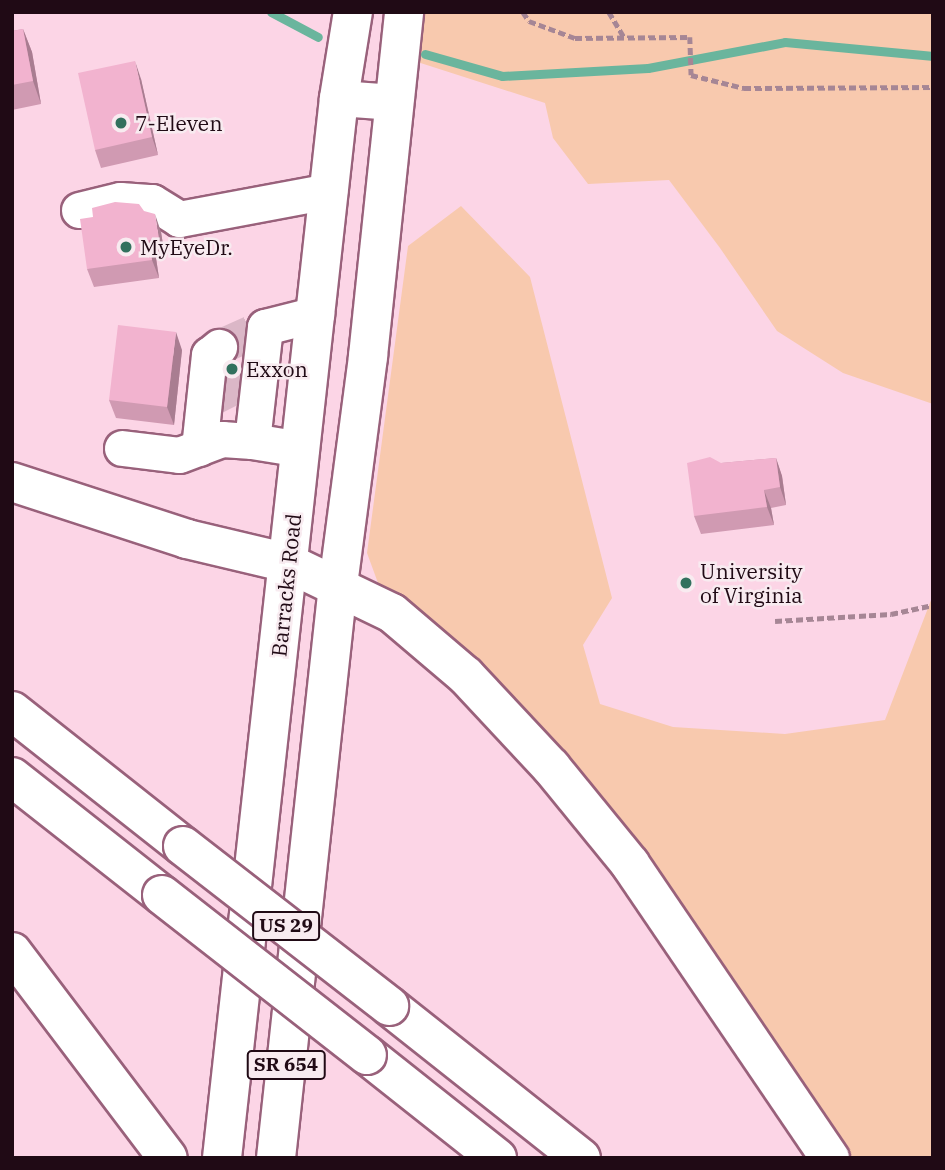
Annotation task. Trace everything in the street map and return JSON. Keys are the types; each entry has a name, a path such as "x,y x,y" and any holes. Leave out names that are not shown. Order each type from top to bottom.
{"main road":[{"name":"Barracks Road","path":"222,1158 339,98 353,12"},
{"path":"338,585 368,356 404,12"},
{"path":"12,482 187,539 288,563 392,613 466,676 551,767 631,864 830,1158"},
{"name":"SR 654","path":"276,1158 338,585"},
{"name":"US 29","path":"12,711 581,1158"},
{"name":"US 29","path":"12,778 497,1158"},
{"path":"12,952 167,1158"}],"street":[{"path":"339,98 394,102"},
{"path":"79,210 120,200 152,202 179,219 329,191"},
{"path":"252,441 253,378 258,329 316,314"},
{"path":"199,448 209,400 209,355 219,347"},
{"path":"122,448 179,455 222,439 301,449"}],"path":[{"path":"523,12 529,21 575,38 690,37 691,75 744,88 933,86"},
{"path":"609,12 624,37"},
{"path":"775,621 891,614 933,605"}],"shaded area":[{"path":"415,12 933,12 933,404 843,373 777,331 669,180 588,184 553,138 545,103 405,58"},
{"path":"461,206 530,277 612,598 583,645 600,704 673,727 785,734 885,720 933,595 933,1158 847,1158 727,972 699,949 545,733 378,583 367,553 408,246"}],"building":[{"path":"23,29 33,81 12,85 12,31"},
{"name":"7-Eleven","path":"135,61 152,137 95,150 78,73"},
{"name":"MyEyeDr.","path":"115,202 139,204 144,211 155,214 159,239 149,240 152,260 87,269 80,219 93,217 92,208"},
{"path":"118,325 176,332 167,407 109,400"},
{"path":"710,457 721,463 776,458 780,487 764,490 767,507 694,516 687,463"}],"waterway":[{"path":"271,12 318,37"},
{"path":"425,54 502,76 648,68 785,42 933,56"}],"tunnel":[{"path":"219,347 252,332"},
{"path":"214,397 246,381"}],"place":[{"name":"7-Eleven","path":"121,123"},
{"name":"MyEyeDr.","path":"126,247"},
{"name":"Exxon","path":"232,369"},
{"name":"University of Virginia","path":"686,583"}]}
